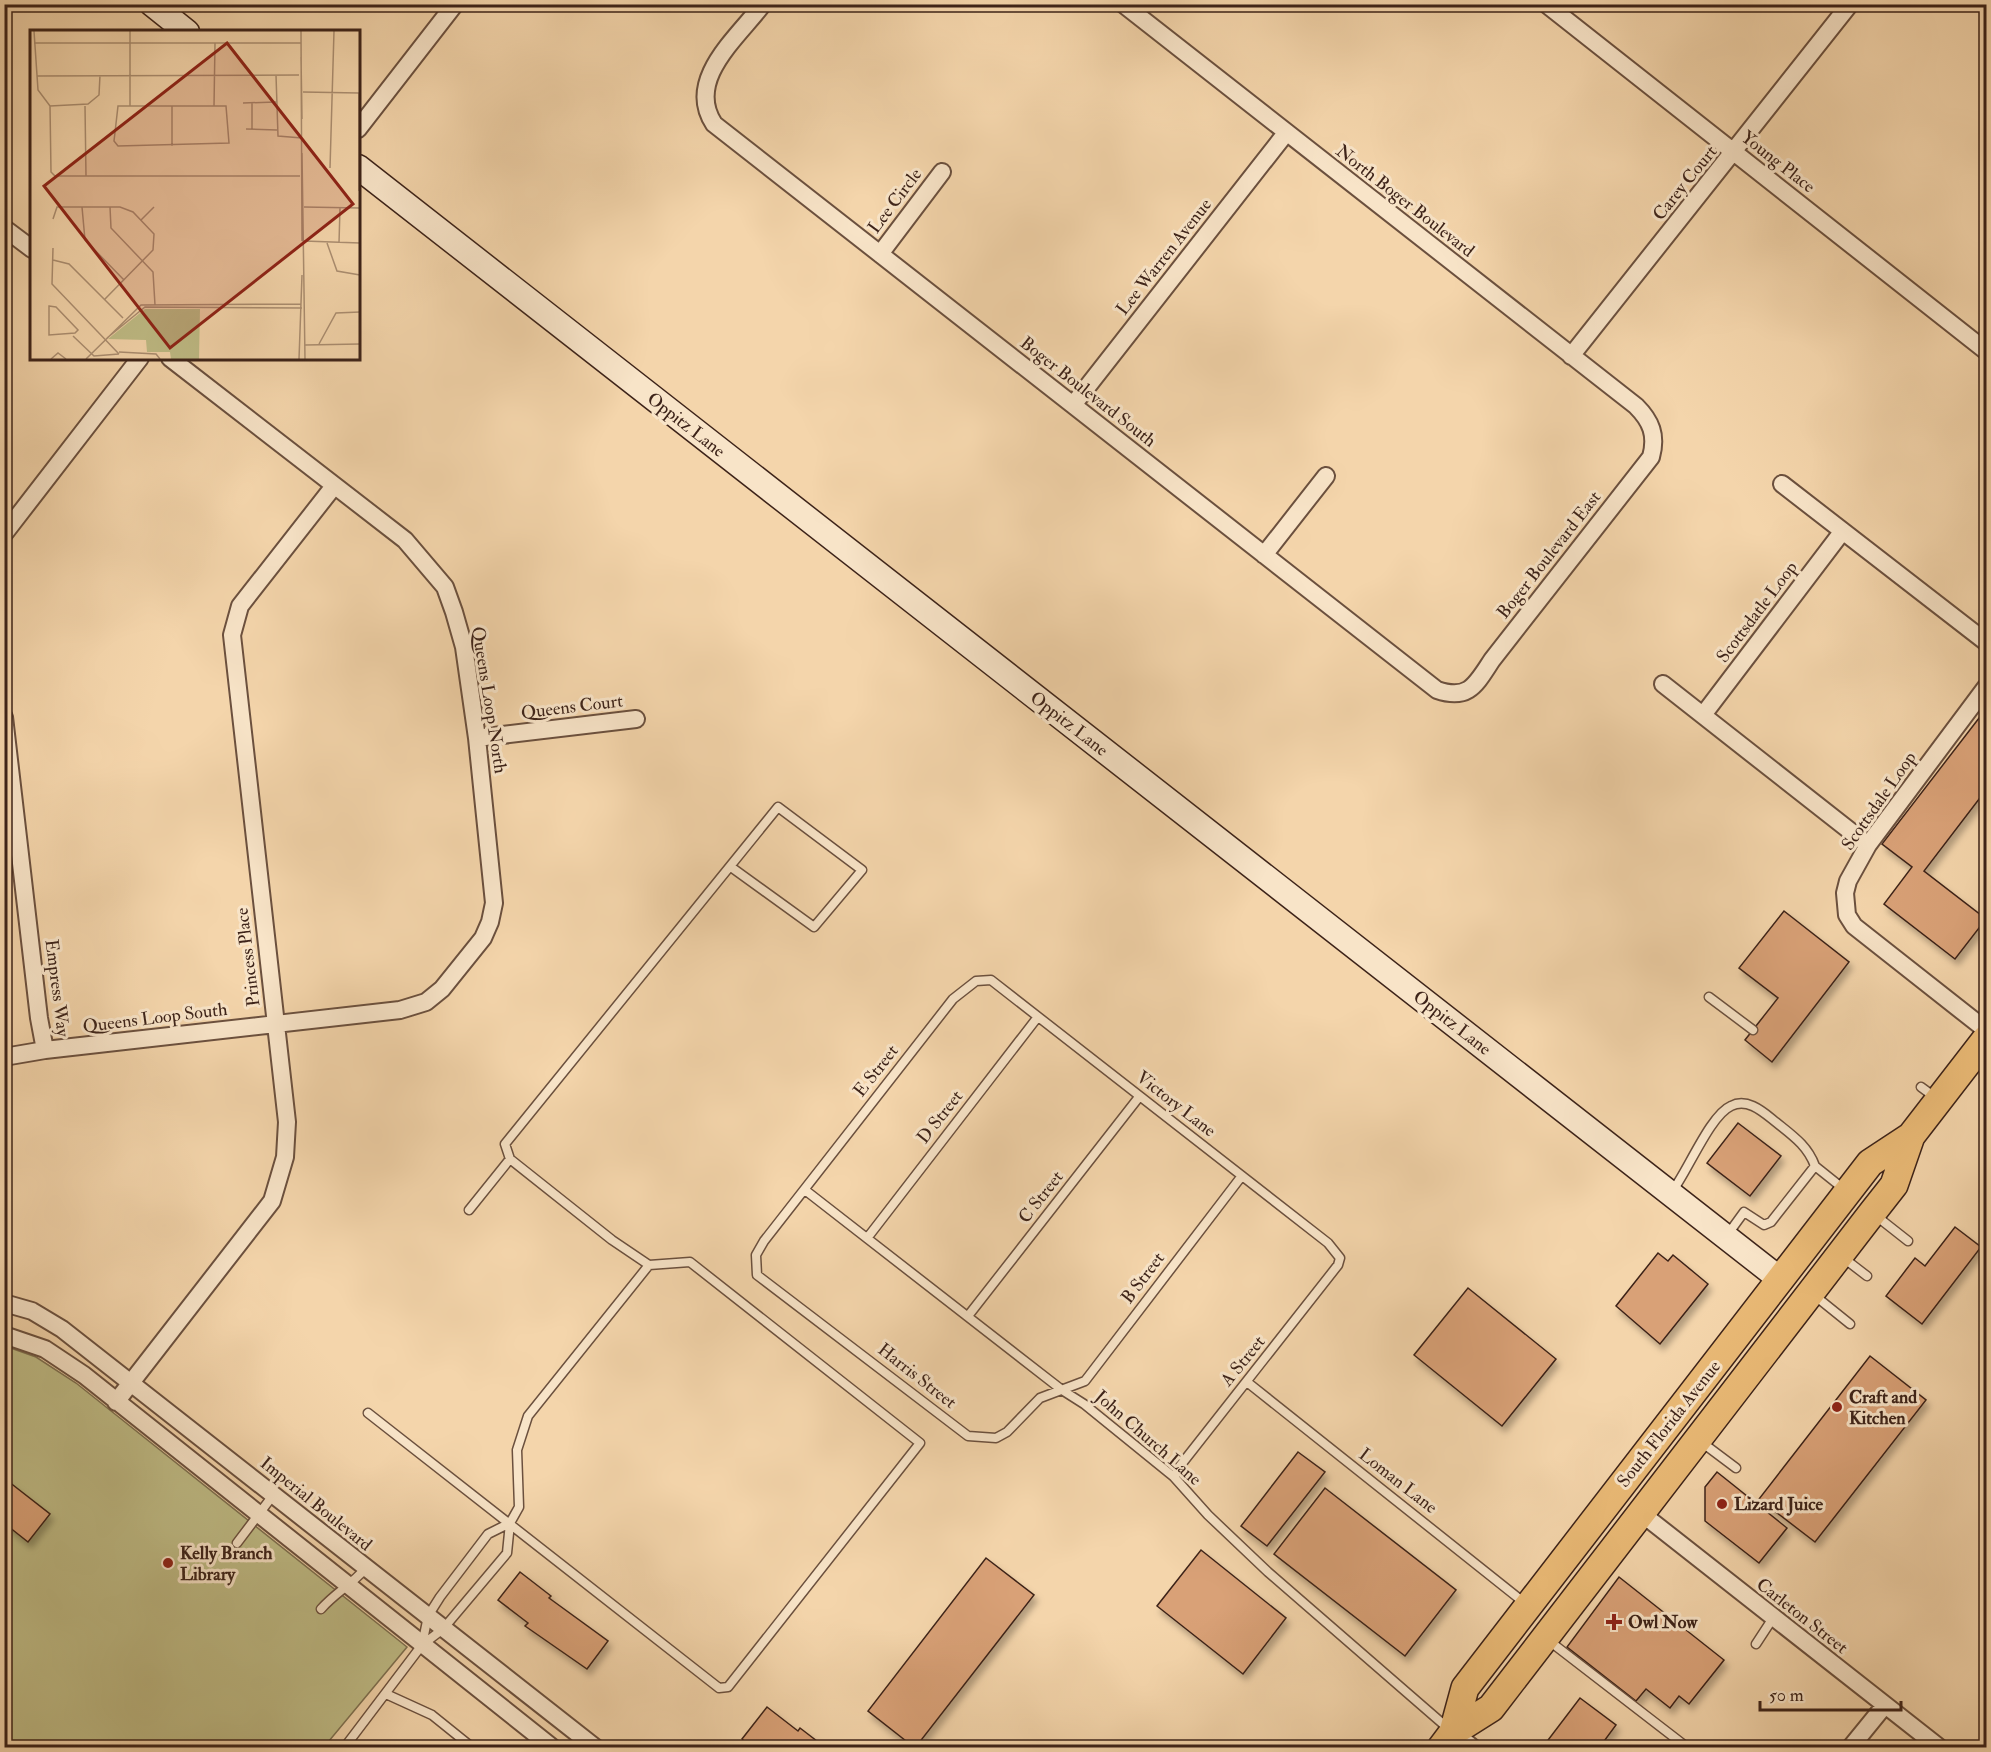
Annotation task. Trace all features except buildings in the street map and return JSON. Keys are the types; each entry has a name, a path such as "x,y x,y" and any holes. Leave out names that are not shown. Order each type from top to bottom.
{"main road":[{"name":"South Florida Avenue","path":"1455,1742 1491,1708 1894,1185 1911,1136 1930,1093 1984,1043"},
{"name":"South Florida Avenue","path":"1455,1742 1465,1688 1870,1163 1911,1136"},
{"path":"1748,1374 1762,1330 1784,1299 1785,1284 1781,1280"}],"street":[{"path":"152,4 184,30"},
{"path":"360,126 455,4"},
{"name":"Boger Boulevard South","path":"763,4 707,79 704,101 714,124 1437,690 1451,695 1463,692"},
{"name":"North Boger Boulevard","path":"1123,4 1636,406 1650,424 1654,435"},
{"name":"Young Place","path":"1546,4 1986,351"},
{"name":"Carey Court","path":"1570,356 1734,153 1850,4"},
{"name":"Lee Warren Avenue","path":"1072,405 1287,133"},
{"name":"Oppitz Lane","path":"360,169 1781,1280"},
{"name":"Lee Circle","path":"880,254 942,172"},
{"path":"4,228 30,248"},
{"path":"4,534 138,360"},
{"name":"Queens Loop North","path":"173,360 405,540 445,586 464,647 477,738 494,903 490,922 483,938 442,989 426,1002 400,1010 275,1023"},
{"name":"Boger Boulevard East","path":"1463,692 1480,680 1492,660 1651,457 1654,435"},
{"path":"1264,555 1326,476"},
{"path":"1782,484 1986,642"},
{"name":"Princess Place","path":"116,1402 272,1201 280,1179 287,1140 232,635 240,606 334,486"},
{"name":"Scottsdatle Loop","path":"1703,715 1842,532"},
{"path":"1663,684 1868,845"},
{"name":"Scottsdale Loop","path":"1984,1043 1854,927 1847,915 1845,893 1848,881 1868,845 1986,687"},
{"name":"Empress Way","path":"4,717 39,1018 45,1050"},
{"name":"Queens Court","path":"477,738 636,719"},
{"name":"Queens Loop South","path":"4,1057 45,1050 275,1023"},
{"name":"Imperial Boulevard","path":"4,1303 32,1311 62,1329 596,1748"},
{"path":"4,1335 33,1344 58,1357 553,1748"},
{"name":"Carleton Street","path":"1641,1513 1940,1748"},
{"path":"1850,1748 1885,1705"}],"lane":[{"path":"368,1413 719,1688 728,1687 920,1443 690,1262 649,1265 612,1240 510,1159 505,1144 778,807 862,870 814,927 731,867"},
{"name":"Victory Lane","path":"981,980 991,980 1328,1243 1340,1258 1338,1265"},
{"name":"E Street","path":"757,1275 756,1255 764,1240 805,1191 953,999 976,981 981,980"},
{"path":"1709,997 1753,1030"},
{"name":"D Street","path":"868,1238 1037,1018"},
{"name":"C Street","path":"968,1316 1139,1097"},
{"path":"1671,1194 1711,1127 1731,1106 1747,1104 1759,1108 1806,1147 1815,1166 1848,1192"},
{"path":"469,1210 510,1159"},
{"path":"1726,1237 1744,1212 1764,1225 1771,1222 1815,1166"},
{"name":"B Street","path":"1062,1390 1084,1381 1241,1177"},
{"name":"John Church Lane","path":"805,1191 1062,1390 1084,1404 1174,1477 1208,1515 1268,1572 1455,1742"},
{"path":"1872,1213 1908,1241"},
{"path":"1840,1255 1867,1276"},
{"path":"344,1748 422,1645 443,1629 507,1553 510,1523 519,1507 517,1450 528,1416 649,1265"},
{"name":"A Street","path":"1174,1477 1180,1466 1338,1265"},
{"name":"Harris Street","path":"757,1275 968,1436 996,1438 1007,1432 1040,1398 1062,1390"},
{"path":"1811,1293 1850,1324"},
{"name":"Loman Lane","path":"1246,1382 1528,1606"},
{"path":"1698,1440 1736,1468"},
{"path":"237,1543 274,1494"},
{"path":"422,1645 428,1616 488,1534 510,1523"},
{"path":"321,1609 337,1591 350,1587 365,1569"},
{"path":"1756,1644 1773,1618"},
{"path":"1545,1637 1688,1748"},
{"path":"386,1695 432,1715 473,1748"}],"shaded area":[{"path":"5,1346 36,1357 76,1383 407,1647 324,1747 5,1748"}],"place":[{"name":"Craft and Kitchen","path":"1837,1407"},
{"name":"Lizard Juice","path":"1722,1504"},
{"name":"Kelly Branch Library","path":"168,1563"},
{"name":"Owl Now","path":"1614,1622"}]}
